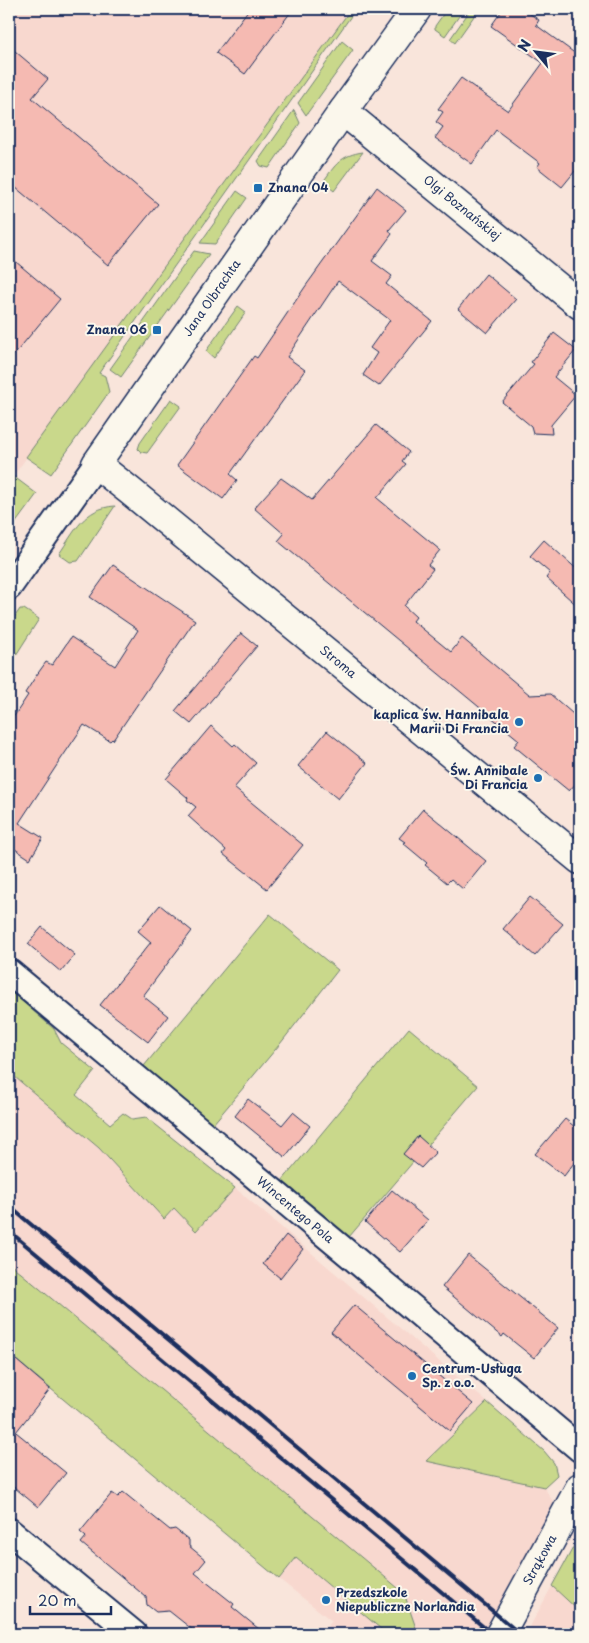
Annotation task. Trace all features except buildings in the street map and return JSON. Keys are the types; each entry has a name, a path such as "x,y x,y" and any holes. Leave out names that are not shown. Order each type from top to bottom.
{"street":[{"name":"Jana Olbrachta","path":"9,587 343,111 417,9"},
{"name":"Olgi Boznańskiej","path":"343,111 580,305"},
{"name":"Stroma","path":"96,464 580,860"},
{"name":"Wincentego Pola","path":"9,972 580,1449"},
{"name":"Strąkowa","path":"500,1634 580,1487"},
{"path":"9,1531 134,1634"}],"shaded area":[{"path":"9,9 351,9 9,482"},
{"path":"9,1072 99,1148 164,1219 174,1208 196,1231 235,1188 487,1402 426,1461 544,1487 554,1503 484,1634 418,1634 404,1593 9,1263"},
{"path":"580,1535 580,1634 526,1634 552,1586"},
{"name":"Przedszkole Niepubliczne Norlandia","path":"296,1558 387,1634 321,1634 332,1621 279,1579"}],"green space":[{"path":"351,9 356,9 99,373 105,376 109,392 51,474 26,457"},
{"path":"447,9 464,9 445,36 435,29 435,26"},
{"path":"471,9 479,9 455,43 450,39"},
{"path":"342,41 353,50 306,115 298,103"},
{"path":"294,110 300,123 269,168 261,166 258,161"},
{"path":"363,152 334,191 323,182 344,158"},
{"path":"237,191 247,198 215,244 200,243"},
{"path":"194,251 209,254 121,377 110,369"},
{"path":"238,306 246,312 214,358 206,351"},
{"path":"171,399 181,406 147,453 141,452 138,449 140,443"},
{"path":"13,476 37,494 9,532 9,482"},
{"path":"115,506 78,561 70,562 59,554 81,522 88,516 95,511"},
{"path":"20,609 24,609 39,619 9,666 9,625"},
{"path":"270,914 338,970 280,1044 213,1124 144,1066"},
{"path":"9,990 54,1029 61,1043 95,1071 76,1095 110,1124 123,1113 132,1119 146,1117 235,1188 196,1231 174,1208 164,1219 99,1148 9,1072"},
{"path":"409,1028 478,1086 349,1237 282,1181"},
{"path":"9,1263 404,1593 418,1634 387,1634 296,1558 279,1579 9,1354"},
{"path":"487,1402 544,1451 554,1463 557,1475 544,1487 426,1461"},
{"path":"580,1535 580,1612 552,1586"}],"railway":[{"path":"9,1206 520,1634"},
{"path":"9,1231 492,1634"}],"place":[{"name":"Znana 04","path":"258,188"},
{"name":"Znana 06","path":"157,330"},
{"name":"kaplica św. Hannibala Marii Di Francia","path":"519,722"},
{"name":"Św. Annibale Di Francia","path":"538,778"},
{"name":"Centrum-Usługa Sp. z o.o.","path":"412,1376"},
{"name":"Przedszkole Niepubliczne Norlandia","path":"326,1600"}]}
